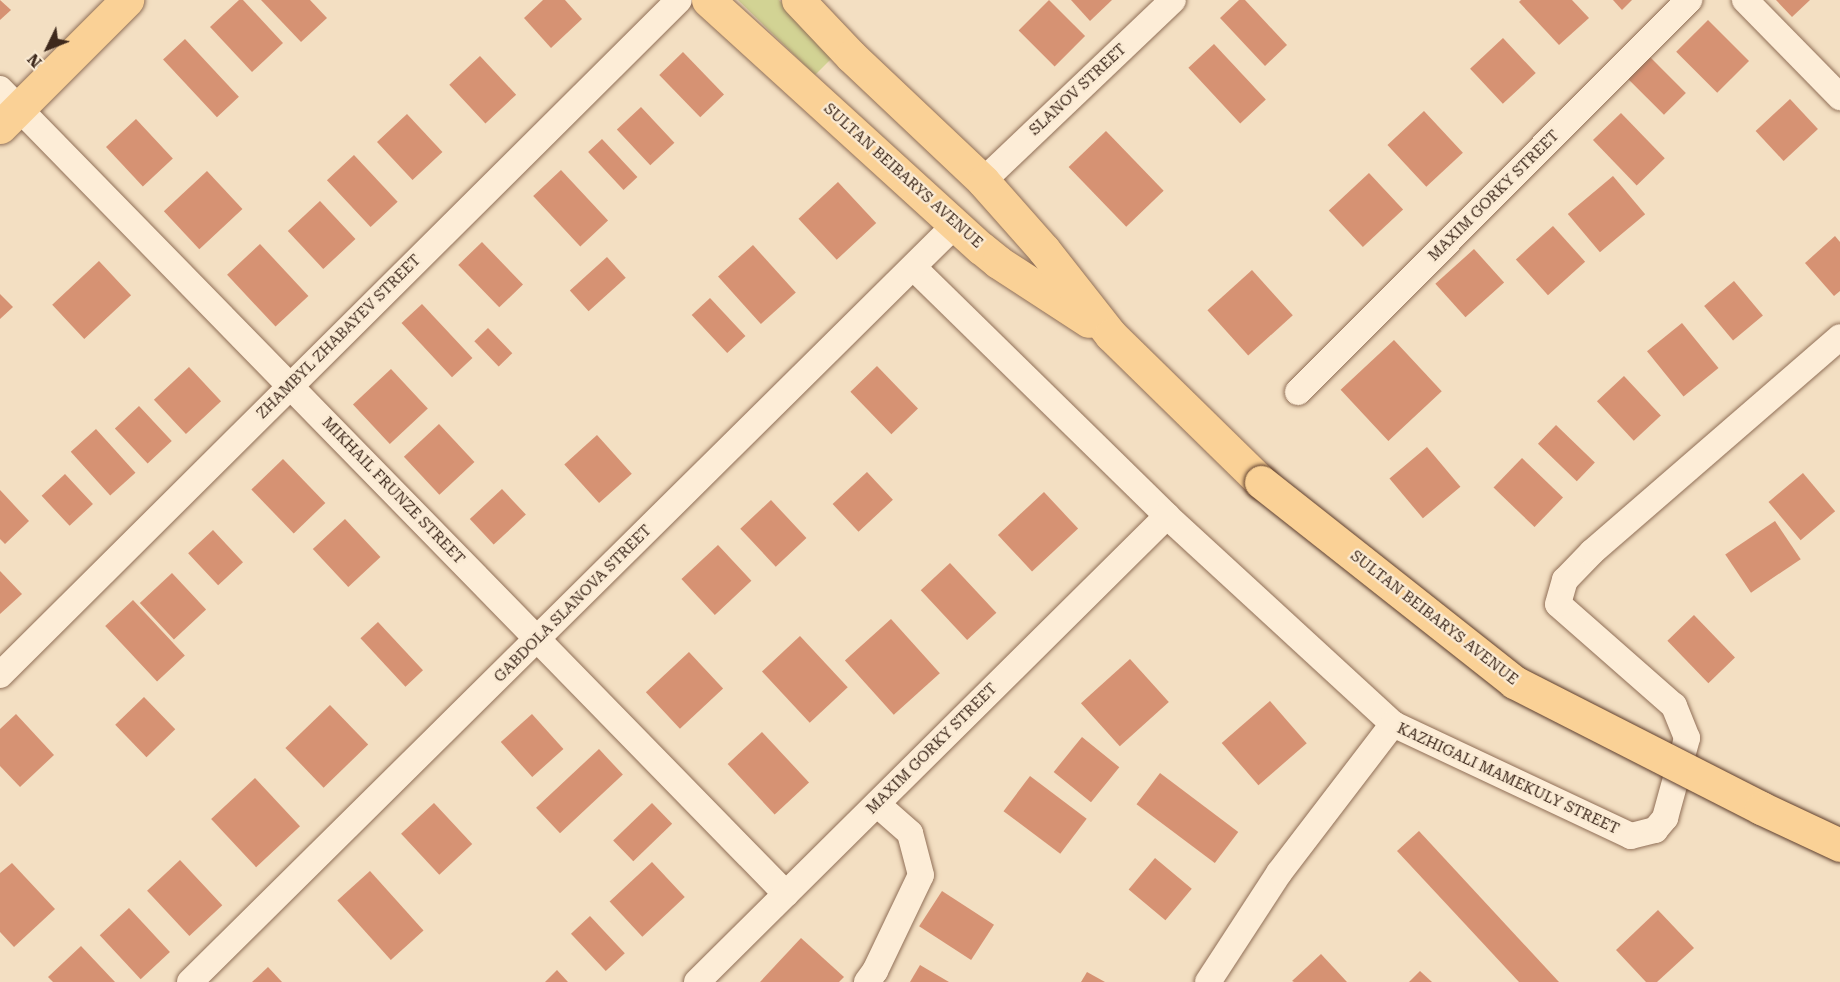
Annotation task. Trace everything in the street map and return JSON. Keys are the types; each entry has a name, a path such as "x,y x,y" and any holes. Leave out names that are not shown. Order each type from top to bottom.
{"main road":[{"path":"6,108 127,0"},
{"name":"SULTAN BEIBARYS AVENUE","path":"708,0 998,262 1111,335"},
{"name":"SULTAN BEIBARYS AVENUE","path":"798,0 851,56 983,181 1044,250 1111,335 1261,482 1514,682 1761,808 1840,845"}],"street":[{"name":"ZHAMBYL ZHABAYEV STREET","path":"0,675 289,385 679,0"},
{"name":"SLANOV STREET","path":"983,181 1173,0"},
{"name":"MAXIM GORKY STREET","path":"1298,392 1689,0"},
{"path":"1746,0 1840,97"},
{"name":"MIKHAIL FRUNZE STREET","path":"6,108 289,385 786,894"},
{"name":"GABDOLA SLANOVA STREET","path":"190,982 956,225"},
{"path":"914,268 1167,516 1393,724"},
{"name":"KAZHIGALI MAMEKULY STREET","path":"1208,982 1279,873 1393,724 1631,836 1655,830 1665,818 1687,738 1674,706 1558,604 1565,580 1592,552 1840,337"},
{"name":"MAXIM GORKY STREET","path":"697,982 1167,516"},
{"path":"867,982 875,971 921,875 910,833 877,804"}],"green space":[{"path":"738,0 779,0 835,55 815,75"}],"building":[{"path":"0,0 11,10 0,20"},
{"path":"239,0 243,0 283,43 252,72 210,27"},
{"path":"261,0 310,0 327,18 301,42"},
{"path":"543,0 565,0 582,19 551,48 524,18"},
{"path":"1049,0 1085,36 1055,66 1019,30"},
{"path":"1071,0 1112,0 1090,21"},
{"path":"1239,0 1245,0 1287,45 1265,66 1220,18"},
{"path":"1521,0 1572,0 1589,18 1559,45 1519,2"},
{"path":"1613,0 1632,0 1622,10"},
{"path":"1776,0 1810,0 1792,17"},
{"path":"1708,20 1749,61 1717,93 1676,52"},
{"path":"1503,38 1536,73 1503,104 1470,69"},
{"path":"185,39 239,97 217,117 163,59"},
{"path":"1214,44 1266,100 1240,123 1188,68"},
{"path":"683,52 724,94 700,117 659,75"},
{"path":"1647,54 1686,93 1664,115 1625,76"},
{"path":"480,56 516,95 485,123 449,85"},
{"path":"1790,99 1818,129 1784,161 1756,131"},
{"path":"641,107 674,143 650,165 617,130"},
{"path":"1424,111 1463,153 1426,187 1387,145"},
{"path":"1621,113 1665,158 1637,185 1593,140"},
{"path":"407,114 442,152 412,180 377,142"},
{"path":"136,119 173,158 143,186 106,147"},
{"path":"1106,131 1164,191 1126,227 1069,167"},
{"path":"602,139 637,177 624,190 588,152"},
{"path":"354,155 398,202 371,227 327,180"},
{"path":"561,170 608,220 580,246 533,196"},
{"path":"207,171 242,209 199,249 164,211"},
{"path":"1369,173 1403,210 1363,247 1329,211"},
{"path":"1613,176 1645,214 1600,252 1568,214"},
{"path":"838,182 876,223 837,260 799,219"},
{"path":"320,201 355,239 323,269 288,231"},
{"path":"1553,226 1585,262 1548,295 1516,259"},
{"path":"1835,236 1840,242 1840,291 1834,296 1805,263"},
{"path":"482,242 523,284 499,307 458,265"},
{"path":"260,244 308,296 276,327 227,275"},
{"path":"753,245 796,293 761,324 718,276"},
{"path":"1474,249 1504,282 1465,317 1435,284"},
{"path":"607,257 626,278 589,311 570,290"},
{"path":"99,261 131,295 84,339 52,305"},
{"path":"1252,270 1293,315 1248,355 1207,310"},
{"path":"1734,281 1763,315 1733,341 1704,306"},
{"path":"0,294 13,307 0,319"},
{"path":"710,298 745,336 727,353 692,315"},
{"path":"422,304 472,358 452,377 402,323"},
{"path":"1682,323 1719,368 1684,396 1647,351"},
{"path":"488,328 512,353 499,366 474,341"},
{"path":"1394,340 1442,391 1388,441 1341,390"},
{"path":"877,366 918,408 891,434 850,392"},
{"path":"189,367 221,401 186,434 154,400"},
{"path":"391,369 428,408 390,444 353,404"},
{"path":"1624,376 1661,415 1634,441 1597,401"},
{"path":"139,406 172,441 148,464 115,429"},
{"path":"439,424 474,462 439,495 404,457"},
{"path":"1556,425 1595,463 1577,481 1538,444"},
{"path":"96,429 135,473 110,496 71,452"},
{"path":"597,435 632,474 599,503 564,464"},
{"path":"1427,447 1460,487 1423,518 1389,478"},
{"path":"1522,458 1563,498 1535,527 1494,487"},
{"path":"283,459 325,503 294,533 251,490"},
{"path":"867,472 893,500 859,532 833,504"},
{"path":"1803,473 1835,511 1801,540 1769,502"},
{"path":"65,474 93,504 70,526 42,496"},
{"path":"502,489 526,515 494,545 470,519"},
{"path":"0,490 29,521 5,544 0,539"},
{"path":"1044,492 1078,529 1032,572 998,535"},
{"path":"771,500 806,538 776,567 740,529"},
{"path":"345,519 380,557 348,587 313,549"},
{"path":"1775,521 1801,559 1751,593 1725,555"},
{"path":"213,530 243,562 218,585 188,553"},
{"path":"718,545 751,581 715,615 681,579"},
{"path":"950,563 996,613 967,640 921,590"},
{"path":"0,571 22,594 0,614"},
{"path":"172,573 206,610 174,640 140,603"},
{"path":"133,600 185,656 157,681 105,626"},
{"path":"1694,615 1735,657 1708,683 1667,641"},
{"path":"891,619 940,673 894,715 845,660"},
{"path":"378,622 423,670 405,687 360,638"},
{"path":"800,636 848,687 810,723 762,671"},
{"path":"689,652 723,689 680,729 646,692"},
{"path":"1130,659 1169,702 1120,746 1081,703"},
{"path":"144,697 175,729 146,757 115,725"},
{"path":"1270,701 1307,743 1258,785 1222,743"},
{"path":"330,705 368,745 324,788 285,748"},
{"path":"16,714 54,755 20,787 0,766 0,729"},
{"path":"532,714 563,749 532,777 501,742"},
{"path":"762,732 809,782 775,815 728,764"},
{"path":"1082,737 1119,767 1091,802 1054,772"},
{"path":"599,749 623,775 560,833 536,808"},
{"path":"1160,773 1238,832 1215,863 1137,804"},
{"path":"1030,776 1087,819 1060,854 1004,811"},
{"path":"255,778 300,826 256,867 211,819"},
{"path":"434,803 472,844 439,875 401,834"},
{"path":"652,803 672,824 633,861 613,841"},
{"path":"1419,831 1559,982 1519,982 1397,851"},
{"path":"1155,858 1192,889 1165,920 1129,889"},
{"path":"180,860 222,905 189,936 147,891"},
{"path":"652,862 685,897 642,937 610,902"},
{"path":"12,863 55,909 14,947 0,932 0,873"},
{"path":"370,871 424,930 391,960 337,900"},
{"path":"942,891 994,925 971,960 919,926"},
{"path":"129,908 170,952 141,979 100,935"},
{"path":"1658,910 1694,948 1657,982 1646,982 1616,950"},
{"path":"590,916 625,953 606,971 571,934"},
{"path":"801,938 844,977 839,982 760,982"},
{"path":"81,946 115,982 53,982 48,977"},
{"path":"1321,954 1347,982 1292,981"},
{"path":"920,965 949,982 910,982"},
{"path":"268,967 282,982 252,982"},
{"path":"557,970 568,982 545,982"},
{"path":"1420,971 1432,982 1409,982"},
{"path":"1087,972 1105,982 1081,982"}]}
